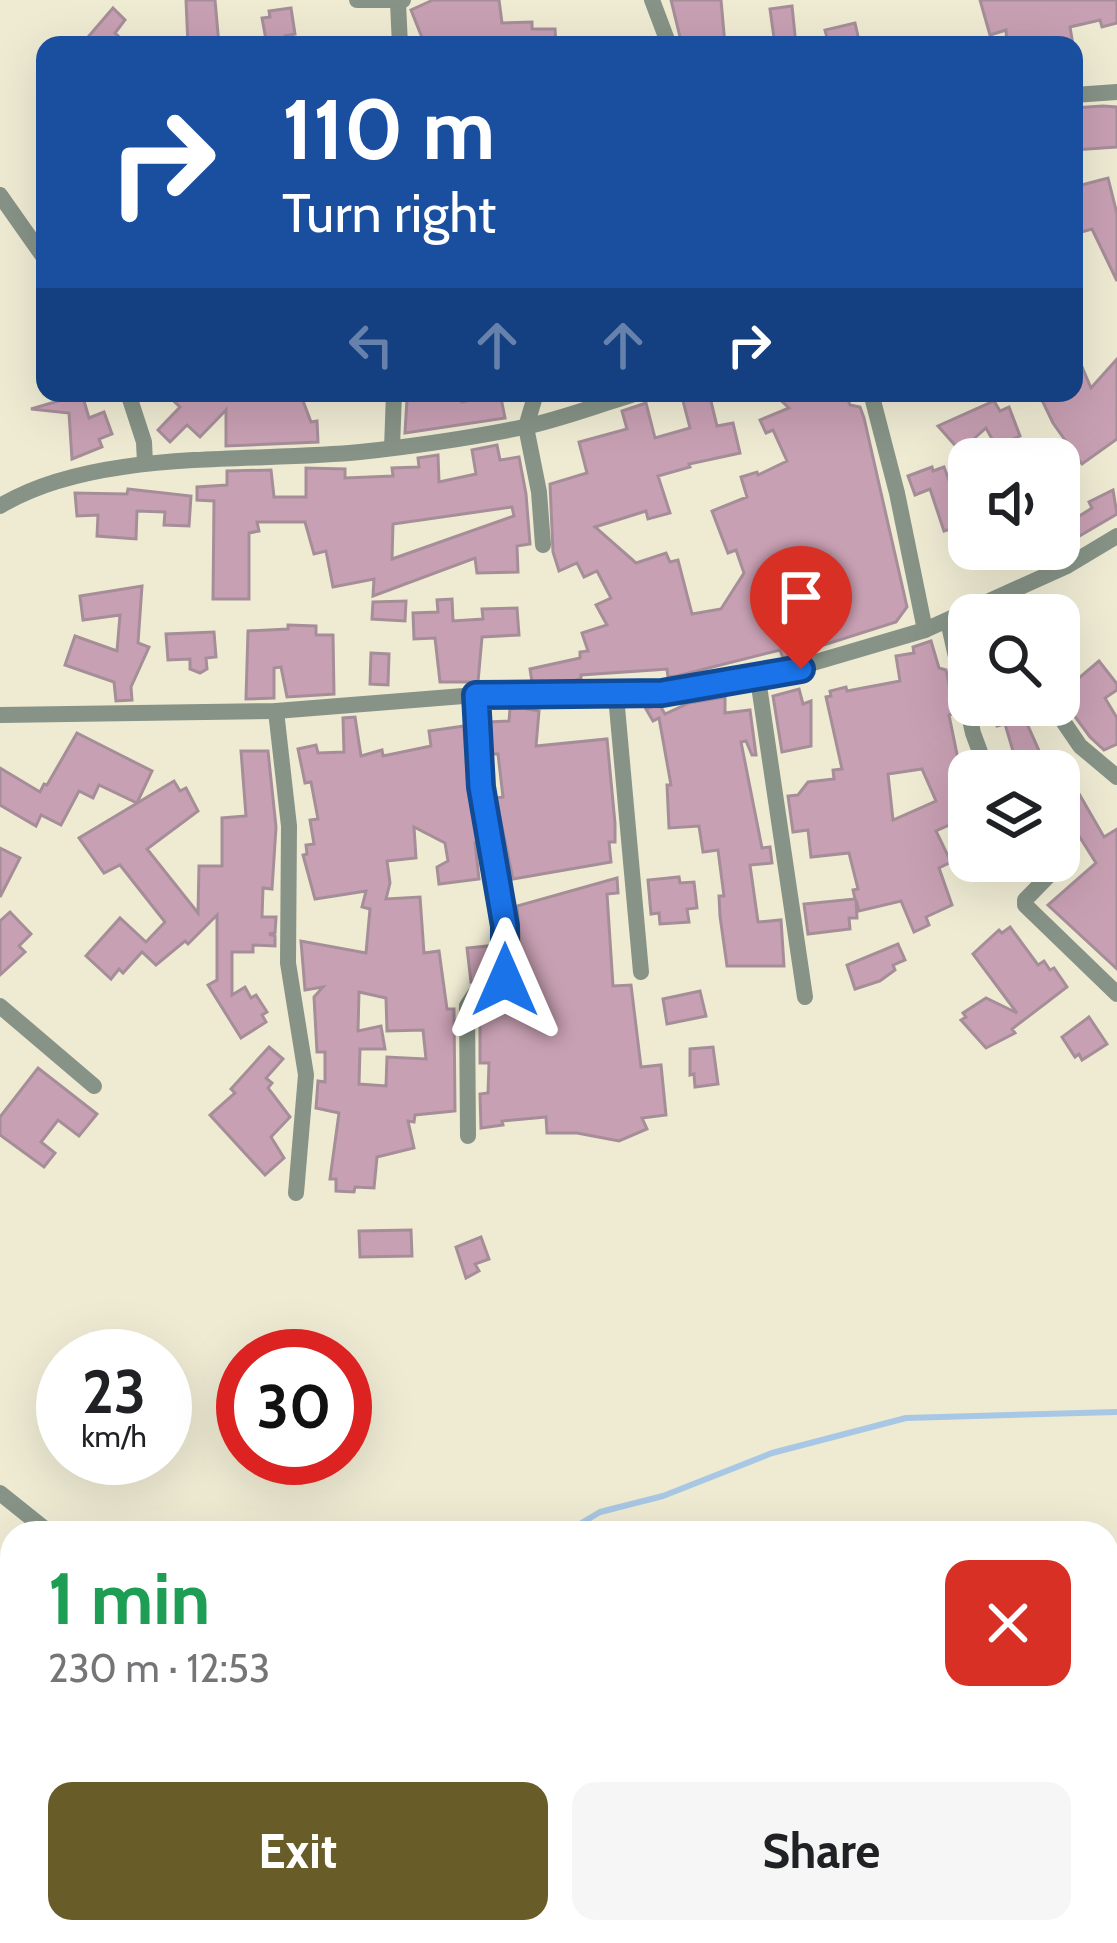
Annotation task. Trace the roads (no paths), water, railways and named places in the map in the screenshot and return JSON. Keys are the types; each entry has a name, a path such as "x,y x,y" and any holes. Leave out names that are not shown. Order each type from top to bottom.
{"street":[{"path":"357,0 400,2 400,36"},
{"path":"652,0 666,36"},
{"path":"1083,94 1117,92"},
{"path":"0,195 36,246"},
{"path":"131,402 144,442 145,463"},
{"path":"392,448 394,402"},
{"path":"533,402 526,427 543,545"},
{"path":"0,506 52,484 145,463 392,448 526,427 608,402"},
{"path":"873,402 925,630"},
{"path":"1025,594 1117,536"},
{"path":"0,715 276,711 476,695 616,696 758,679 948,621"},
{"path":"758,679 806,997"},
{"path":"468,1136 466,1006 475,994 502,983 505,974 505,926 477,758 476,695"},
{"path":"616,696 641,972"},
{"path":"276,711 289,826 288,963 306,1075 296,1193"},
{"path":"1067,726 1081,746 1117,777"},
{"path":"1043,882 1025,905 1117,994"},
{"path":"0,1006 94,1086"},
{"path":"0,1492 35,1521"}],"waterway":[{"path":"585,1521 772,1453 906,1418 1117,1412"}]}
